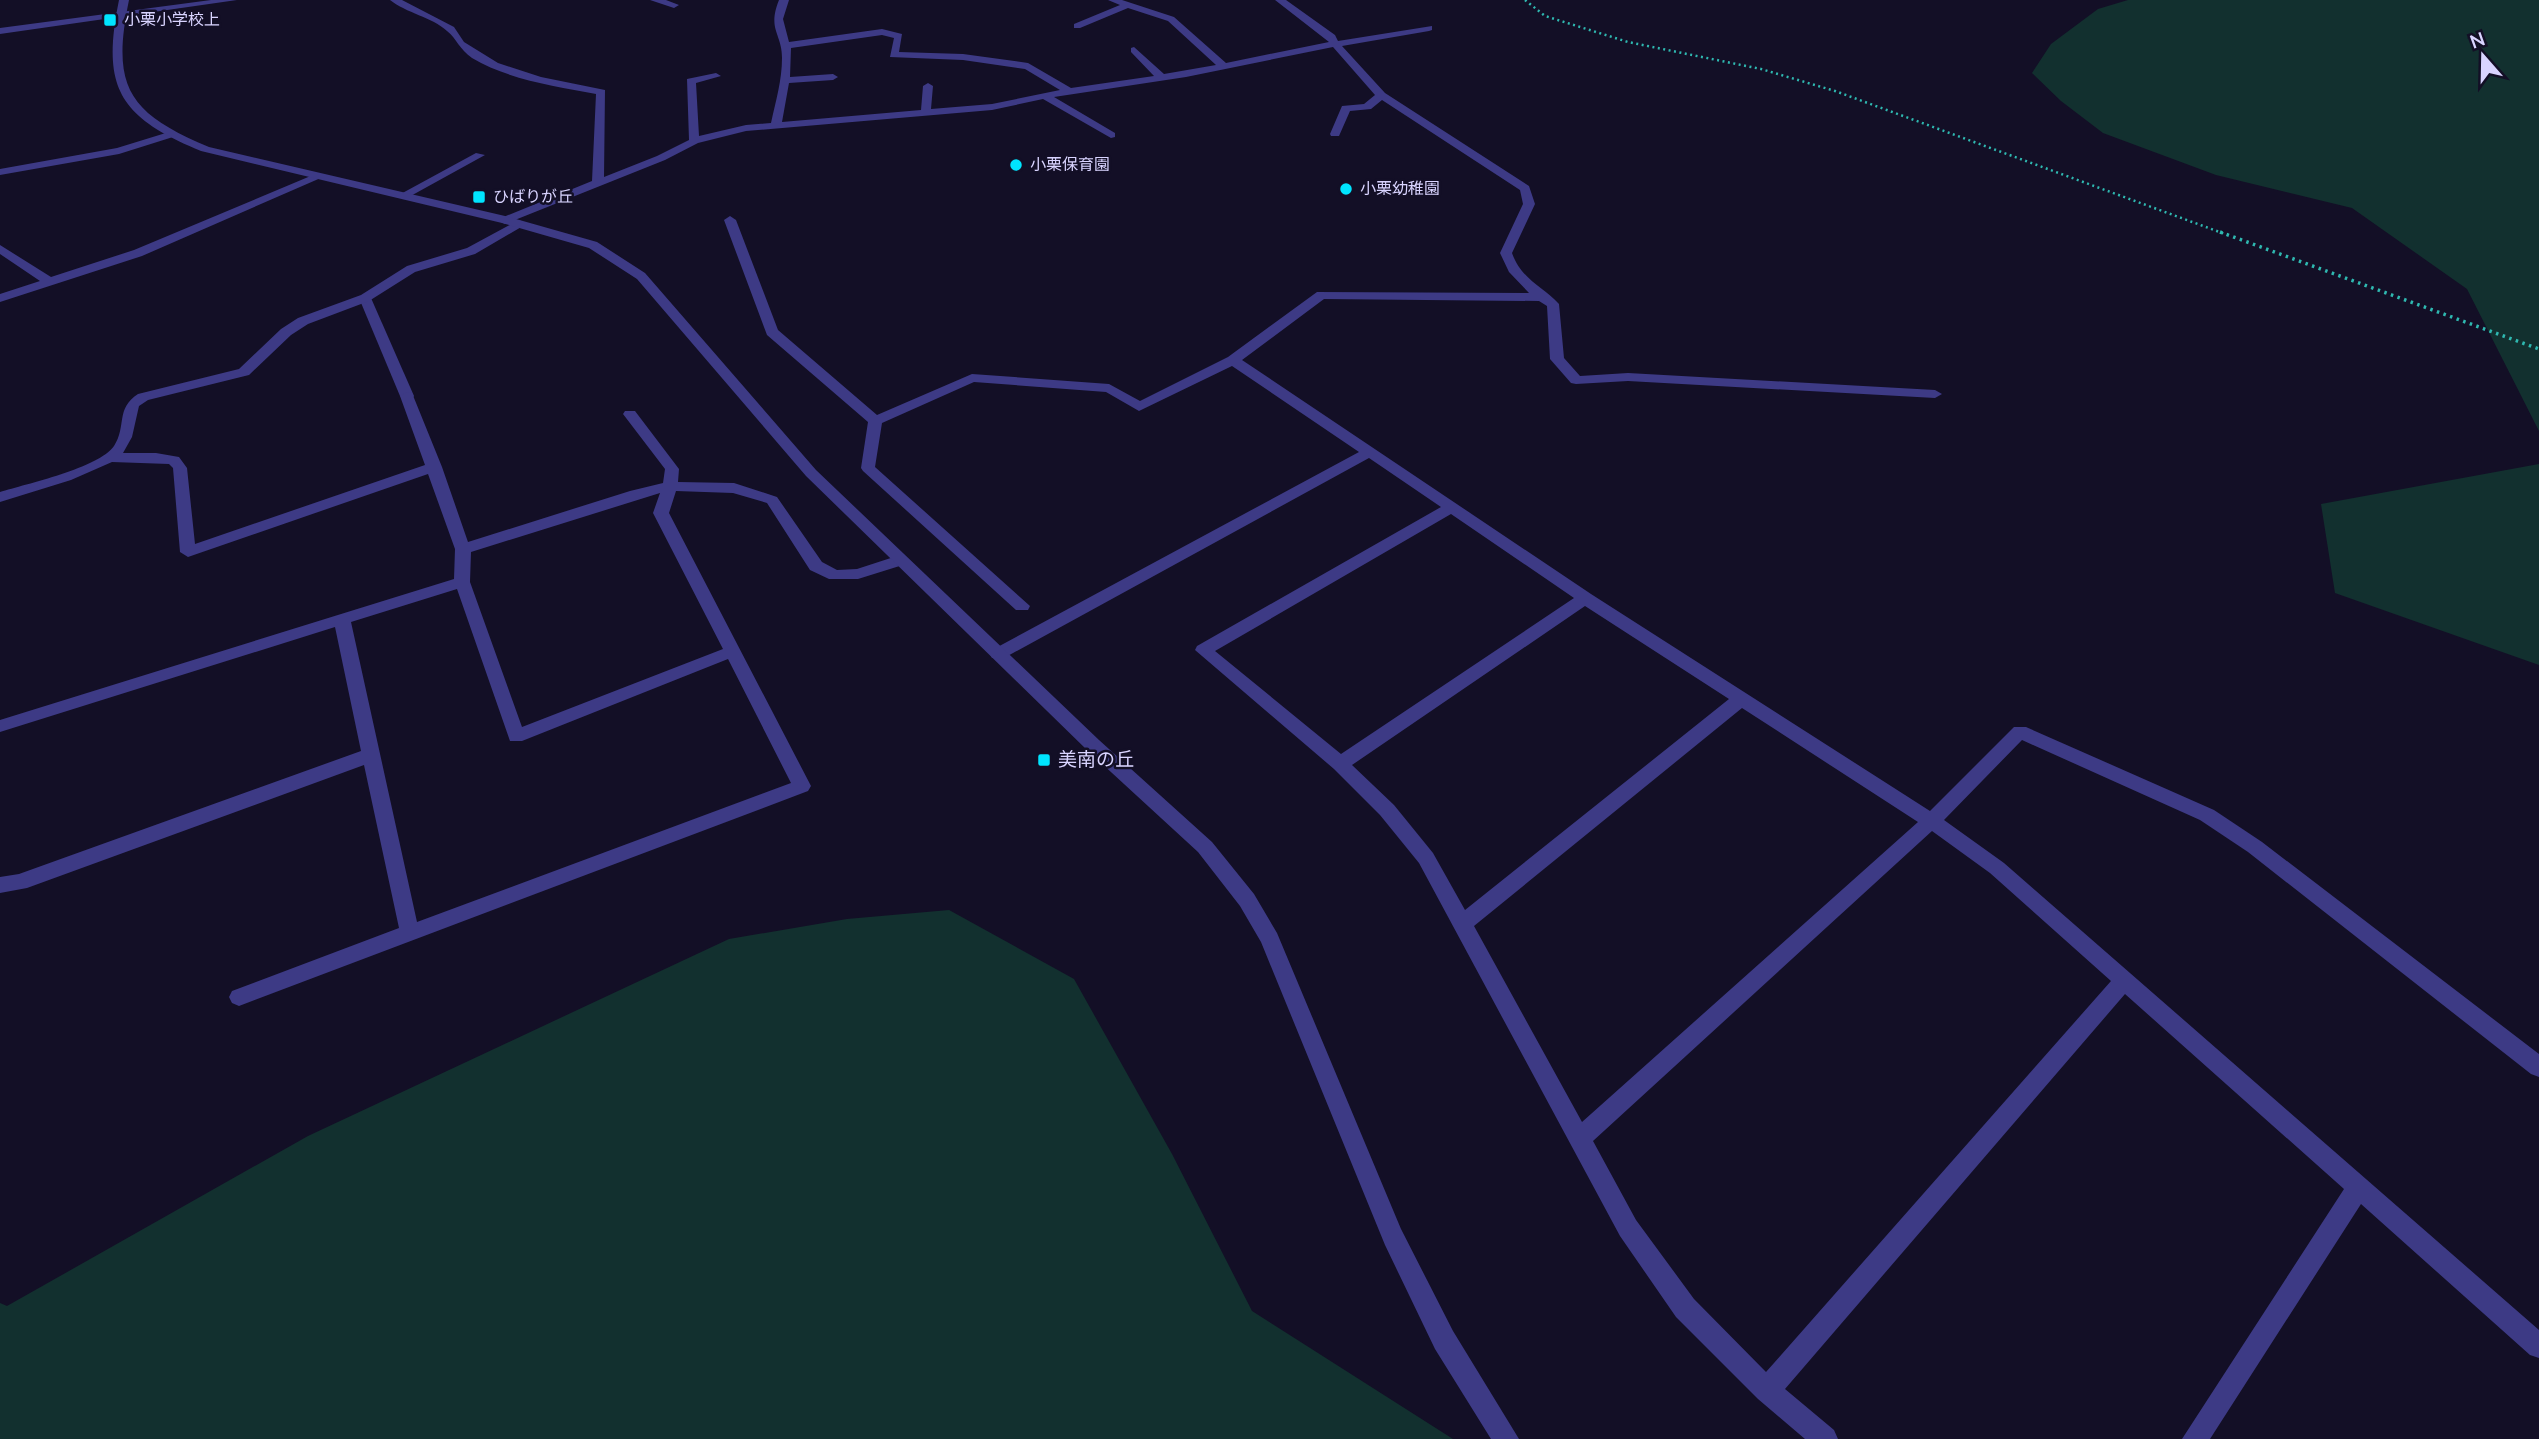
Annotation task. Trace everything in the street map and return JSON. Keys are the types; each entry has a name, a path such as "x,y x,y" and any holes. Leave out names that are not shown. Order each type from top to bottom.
{"street":[{"path":"0,31 122,8 232,0"},
{"path":"394,0 451,29 455,42 498,68 601,92 598,183"},
{"path":"655,0 674,5"},
{"path":"776,124 788,55 776,17 784,0"},
{"path":"1114,0 1171,19 1223,66"},
{"path":"1280,0 1332,37 1335,44 1381,95 1525,188 1529,204 1506,253 1510,269 1541,297 1553,304 1557,359 1576,380 1628,377 1935,394"},
{"path":"1077,26 1128,5"},
{"path":"122,8 115,37 114,60 130,104 149,123 169,135 205,149 512,222 593,245 641,276 811,474 998,654 1205,847 1247,900 1270,939 1393,1237 1444,1340 1506,1439"},
{"path":"113,458 122,445 132,404 163,390 220,380 244,372 286,332 303,321 365,299 411,269 471,251 512,222 661,158 694,141 746,128 776,124 992,107 1429,28"},
{"path":"784,46 881,32 899,36 893,55 963,57 1028,66 1069,92"},
{"path":"1134,50 1161,78"},
{"path":"694,141 691,81 716,76"},
{"path":"783,81 833,77"},
{"path":"926,113 928,86"},
{"path":"1335,134 1346,108 1367,107 1381,95"},
{"path":"1045,96 1111,135"},
{"path":"0,172 119,151 169,135"},
{"path":"403,196 480,156"},
{"path":"0,298 138,253 317,177"},
{"path":"730,220 772,332 875,421"},
{"path":"0,249 50,282"},
{"path":"875,421 972,378 1109,388 1139,407 1233,360 1321,295 1541,297"},
{"path":"365,299 435,467 463,549 462,582 516,736 733,651"},
{"path":"1233,360 1585,598 1931,821 1997,868 2123,982 2539,1346"},
{"path":"239,997 802,786 661,513 670,486 672,469 630,414"},
{"path":"875,421 868,468 1022,606"},
{"path":"998,654 1370,452"},
{"path":"0,497 97,466 113,458 156,457 174,460 180,468 188,552 435,467"},
{"path":"463,549 635,494 670,486 734,488 772,500 816,566 835,575 858,574 900,560"},
{"path":"1451,508 1203,650 1340,764 1387,810 1426,858 1628,1228 1685,1308 1767,1390 1825,1439"},
{"path":"0,726 462,582"},
{"path":"1340,764 1585,598"},
{"path":"342,621 410,933"},
{"path":"1462,924 1741,699"},
{"path":"1578,1140 1931,821 2020,732 2207,815 2255,847 2539,1067"},
{"path":"0,885 20,883 371,755"},
{"path":"1767,1390 2123,982"},
{"path":"2195,1439 2358,1187"}],"path":[{"path":"1525,0 1545,16 1628,42 1761,69 1835,91 2539,349"}],"green space":[{"path":"2128,0 2539,0 2539,431 2467,289 2352,208 2216,175 2103,133 2061,101 2032,73 2051,44 2098,9"},
{"path":"2539,464 2539,665 2335,593 2321,504"},
{"path":"949,910 1074,979 1172,1154 1252,1311 1453,1439 0,1439 0,1303 7,1306 308,1136 729,939 847,919"}],"place":[{"name":"小栗小学校上","path":"110,20"},
{"name":"小栗保育園","path":"1016,165"},
{"name":"小栗幼稚園","path":"1346,189"},
{"name":"ひばりが丘","path":"479,197"},
{"name":"美南の丘","path":"1044,760"}]}
